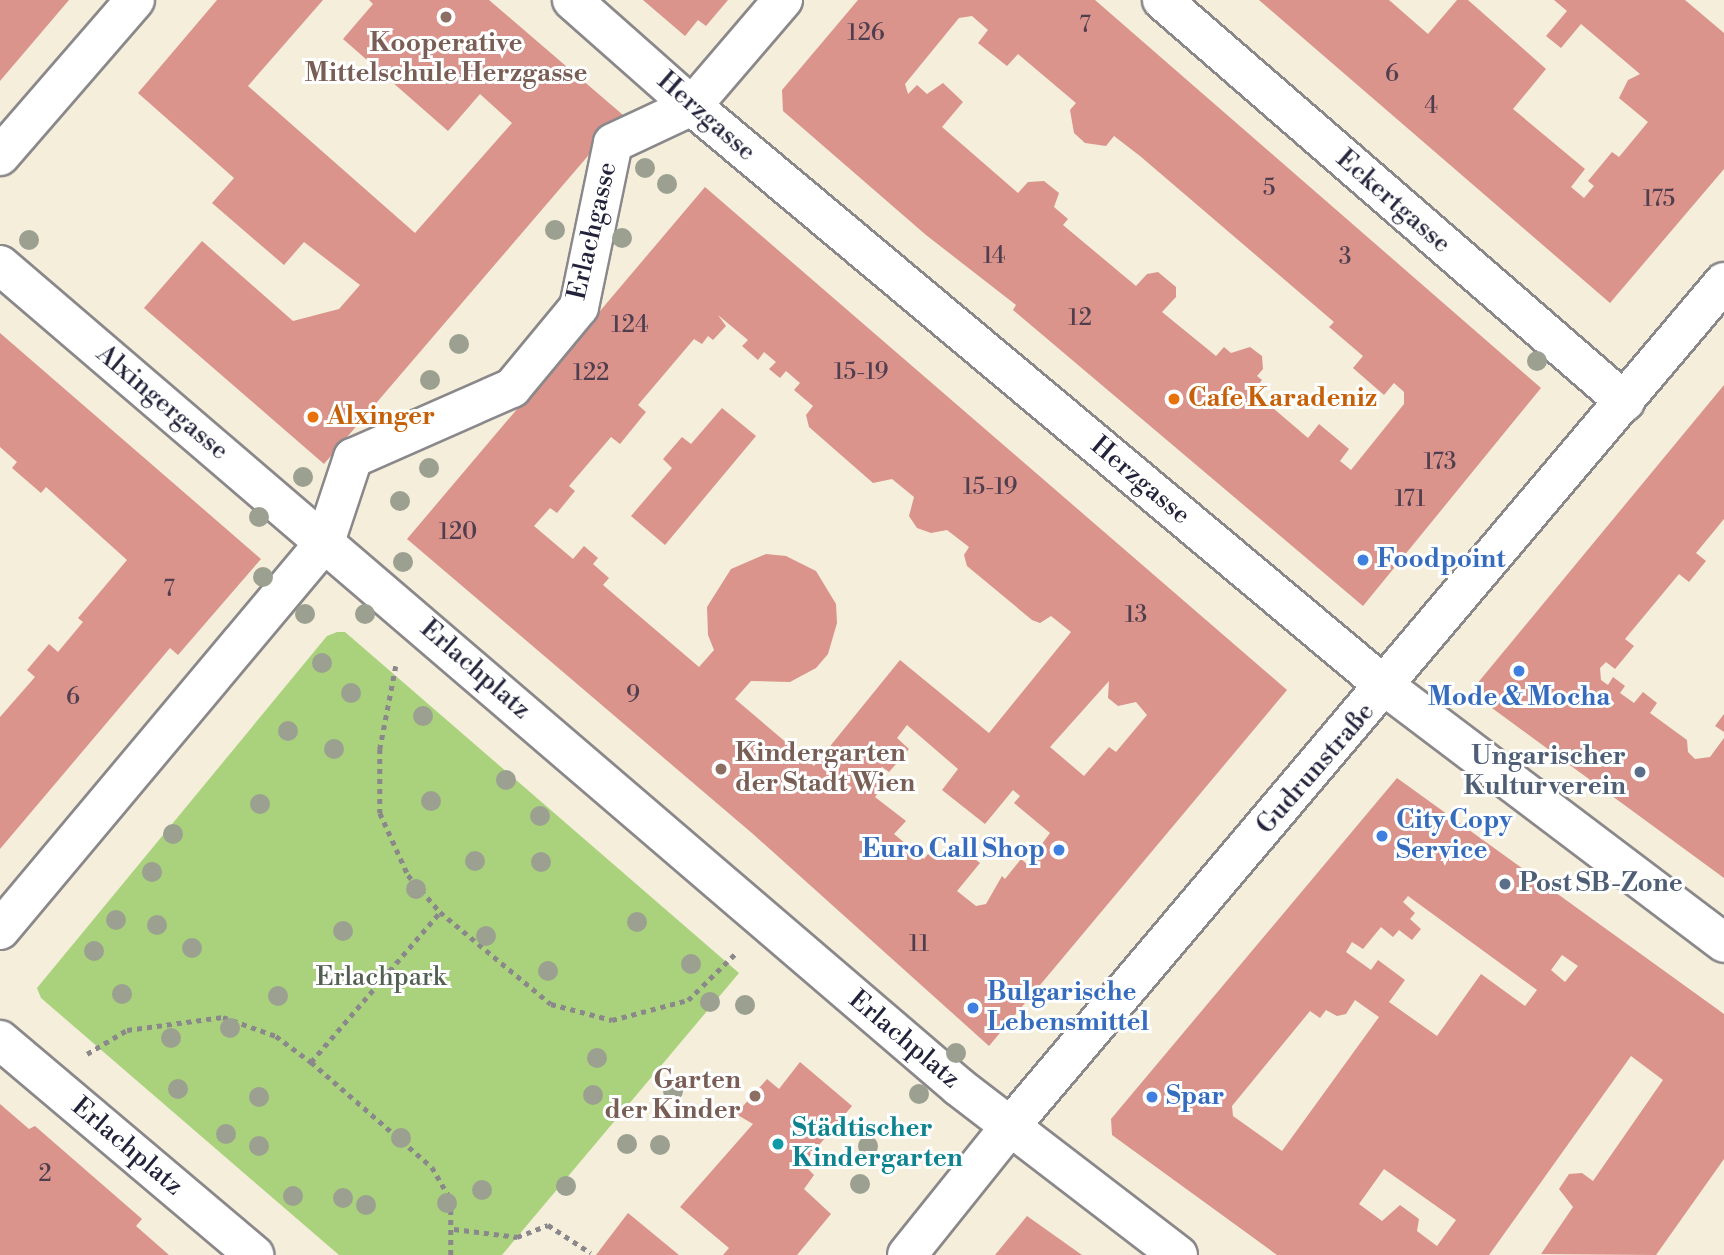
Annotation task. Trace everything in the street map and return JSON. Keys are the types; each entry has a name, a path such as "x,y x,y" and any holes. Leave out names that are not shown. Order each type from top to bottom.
{"street":[{"path":"0,156 135,0"},
{"name":"Herzgasse","path":"572,0 692,106 1386,687 1724,943"},
{"name":"Erlachgasse","path":"325,542 353,458 512,388 579,307 613,143 692,106 783,0"},
{"name":"Eckertgasse","path":"1162,0 1625,402"},
{"name":"Alxingergasse","path":"0,265 325,542"},
{"name":"Gudrunstraße","path":"907,1255 1008,1129 1386,687 1724,282"},
{"path":"0,930 325,542"},
{"name":"Erlachplatz","path":"325,542 407,610 766,924 1008,1129"},
{"name":"Erlachplatz","path":"0,1040 254,1255"},
{"path":"1008,1129 1178,1255"}],"path":[{"path":"407,610 380,749 380,813 408,875 440,912 551,1004 611,1020 688,1000 766,924"},
{"path":"311,1062 440,912"},
{"path":"47,1079 127,1030 223,1017 276,1036 311,1062 432,1167 451,1200 454,1229 451,1255"},
{"path":"454,1229 517,1237 548,1225 591,1253"}],"green space":[{"name":"Erlachpark","path":"345,632 739,973 502,1255 339,1255 41,998 37,988 327,636"}],"building":[{"path":"0,0 69,0 0,81"},
{"path":"217,0 323,0 248,86 415,233 512,123 480,94 448,131 343,39 373,4 369,0 489,0 623,115 324,464 144,308 202,241 293,321 339,309 360,285 304,242 284,265 212,203 234,178 138,93"},
{"path":"643,0 728,0 706,26 698,20 685,36"},
{"path":"858,0 1095,0 1541,388 1363,606 1013,310 1016,305 926,235 783,111 782,90","holes":["972,16 988,30 978,43 1007,66 1018,54 1076,103 1070,110 1074,133 1085,143 1106,146 1114,136 1140,156 1334,322 1329,327 1363,356 1353,368 1384,395 1394,383 1404,392 1404,404 1351,470 1340,461 1349,449 1319,424 1308,438 1253,391 1262,380 1257,376 1263,369 1262,356 1250,347 1231,353 1224,347 1216,356 1162,312 1176,297 1176,287 1158,272 1147,274 1136,286 1063,225 1068,219 1054,207 1059,193 1044,181 1028,182 1018,193 942,127 963,102 943,83 927,94 917,85 908,94 905,84 959,18"]},
{"path":"1259,0 1389,0 1428,34 1457,0 1468,0 1546,69 1513,109 1585,169 1571,187 1584,198 1594,186 1588,181 1612,152 1619,157 1648,122 1619,98 1628,80 1640,74 1581,24 1561,48 1546,36 1567,11 1554,0 1685,0 1724,33 1724,169 1610,303"},
{"path":"705,187 1287,690 989,1046 753,834 407,539","holes":["718,315 748,340 742,346 758,360 764,352 776,362 769,369 780,378 786,371 800,383 794,390 813,406 806,415 809,427 873,483 892,479 914,497 909,516 917,528 931,533 947,530 969,547 964,555 967,566 1032,620 1040,623 1051,616 1071,632 989,733 900,660 814,766 735,699 751,681 790,682 816,668 828,654 837,623 836,604 816,571 786,556 766,554 731,569 707,607 708,635 714,650 699,667 603,585 609,578 593,564 598,558 584,546 573,559 534,526 550,508 557,513 575,491 569,486 611,437 620,444 646,412 638,405 694,339 702,344 708,336 713,340 726,326","1109,681 1108,698 1118,706 1136,702 1147,715 1116,752 1109,747 1084,776 1050,747","907,725 958,769 942,790 985,824 1013,790 1020,796 1014,803 1050,833 1027,864 1021,859 1005,879 1002,876 986,904 976,906 957,891 980,863 953,842 937,860 928,854 924,859 894,834 906,821 875,797 884,785 875,775 882,767 889,772 909,749 897,738"]},
{"path":"0,333 261,559 178,655 170,648 0,849 0,717 35,677 27,670 49,644 58,652 83,622 78,618 127,560 46,487 41,493 12,468 17,462 0,447"},
{"path":"1724,385 1724,519 1696,553 1706,561 1689,582 1679,574 1625,639 1634,646 1615,669 1606,662 1600,668 1601,680 1608,685 1613,677 1625,686 1620,693 1634,703 1643,692 1657,703 1650,713 1687,740 1688,752 1695,759 1710,757 1724,738 1724,878 1477,697 1476,685"},
{"path":"722,408 756,436 665,545 631,516 672,468 663,459 682,437 691,444"},
{"path":"1724,714 1724,732 1715,726"},
{"path":"1397,778 1724,1014 1724,1159 1656,1255 1541,1254 1573,1207 1559,1189 1569,1174 1582,1173 1593,1181 1663,1080 1631,1056 1489,1255 1277,1255 1112,1135 1111,1119","holes":["1408,896 1537,990 1525,1006 1481,974 1437,1036 1389,1002 1405,980 1378,960 1371,970 1346,952 1352,942 1363,949 1381,927 1393,937 1399,930 1412,940 1421,929 1410,919 1415,913 1403,902","1562,955 1578,966 1565,982 1551,970","1355,1000 1379,1017 1282,1151 1233,1116 1232,1106 1310,1011 1320,1018 1326,1010 1337,1016 1346,1014","1384,1169 1456,1220 1437,1246 1417,1231 1419,1219 1400,1205 1382,1221 1359,1204"]},
{"name":"Städtischer Kindergarten","path":"800,1062 852,1106 803,1164 814,1175 804,1189 831,1214 797,1255 723,1255 729,1248 680,1207 753,1124 736,1114 767,1079 779,1089"},
{"path":"0,1104 29,1129 35,1126 142,1219 136,1226 169,1255 0,1255"},
{"path":"628,1213 679,1255 596,1255"},
{"path":"1027,1216 1082,1255 995,1255"}],"place":[{"name":"Kooperative Mittelschule Herzgasse","path":"446,17"},
{"name":"Cafe Karadeniz","path":"1174,399"},
{"name":"Alxinger","path":"313,417"},
{"name":"Foodpoint","path":"1363,560"},
{"name":"Mode & Mocha","path":"1519,671"},
{"name":"Kindergarten der Stadt Wien","path":"721,769"},
{"name":"Ungarischer Kulturverein","path":"1640,772"},
{"name":"City Copy Service","path":"1382,836"},
{"name":"Euro Call Shop","path":"1059,850"},
{"name":"Post SB-Zone","path":"1505,884"},
{"name":"Bulgarische Lebensmittel","path":"973,1008"},
{"name":"Garten der Kinder","path":"755,1096"},
{"name":"Spar","path":"1152,1097"},
{"name":"Städtischer Kindergarten","path":"778,1144"}]}
